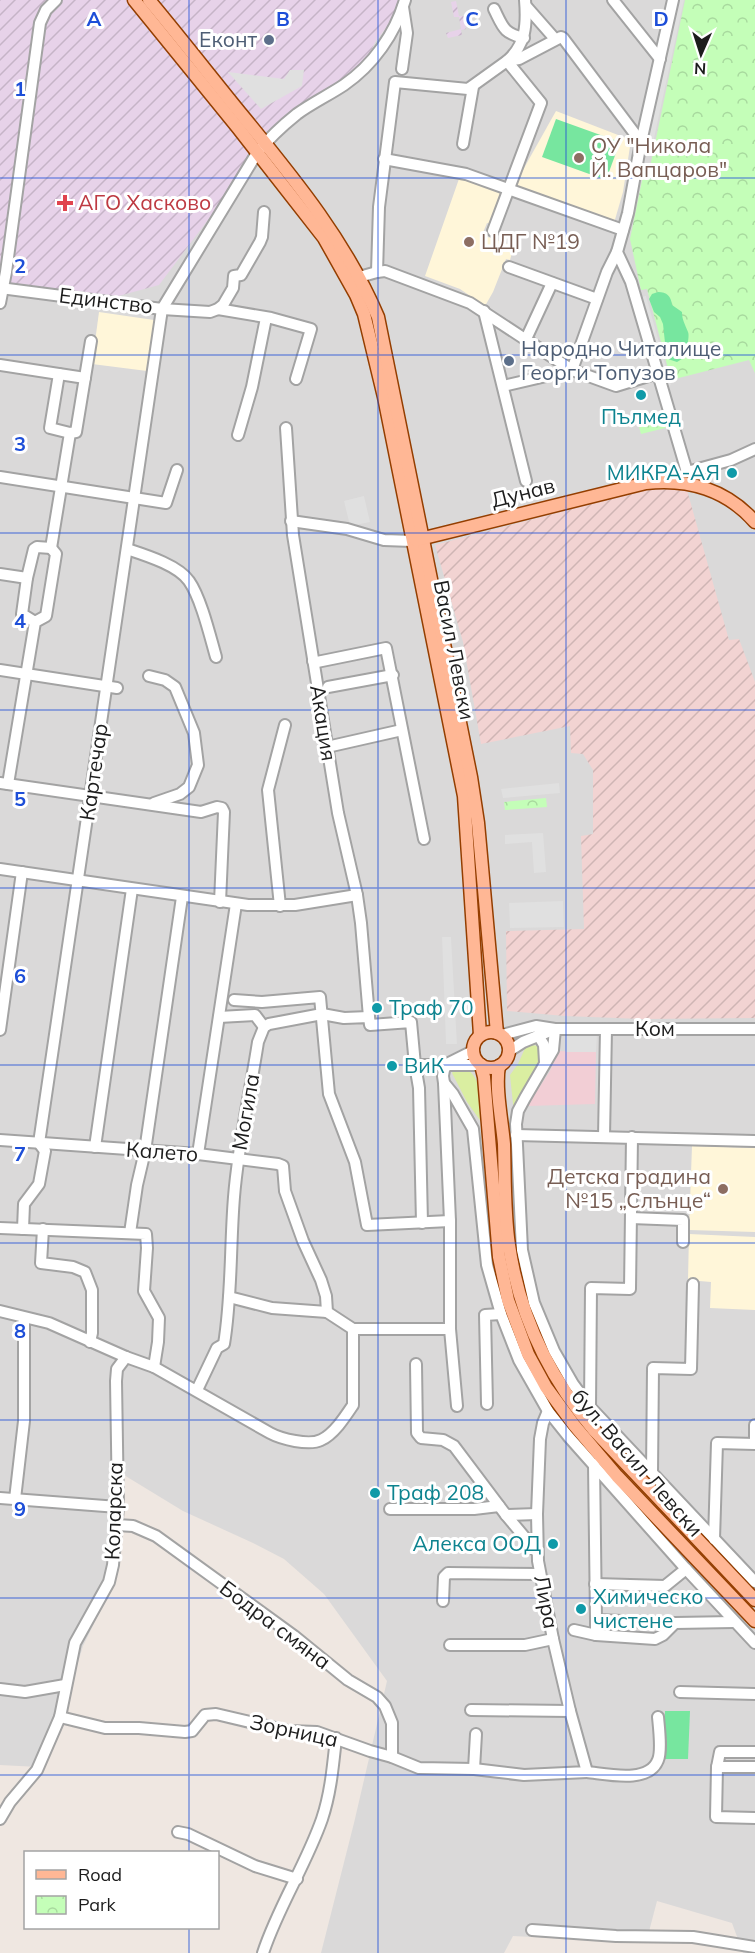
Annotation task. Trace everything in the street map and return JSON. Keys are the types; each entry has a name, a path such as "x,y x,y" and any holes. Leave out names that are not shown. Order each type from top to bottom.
{"main road":[{"path":"134,0 261,148"},
{"path":"149,0 261,148 353,279"},
{"name":"Васил Левски","path":"353,279 367,292 378,317 418,539 471,777 478,823 499,1034"},
{"name":"Дунав","path":"418,539 646,483 659,482 684,483 708,489 731,500 755,522"},
{"name":"Васил Левски","path":"418,539 421,577 449,729 464,796 480,1035"},
{"path":"491,1032 499,1034 507,1043 509,1051 507,1057 499,1066 481,1065 476,1060 473,1051 476,1039 480,1035 491,1032"},
{"name":"бул. Васил Левски","path":"481,1065 499,1257 508,1300 528,1354 552,1395 617,1476 755,1621"},
{"name":"бул. Васил Левски","path":"499,1066 508,1242 518,1287 542,1354 571,1401 594,1430 755,1600"}],"street":[{"path":"0,303 40,23 46,10 56,0"},
{"path":"613,0 660,59"},
{"path":"572,370 607,272 617,252 673,0"},
{"path":"402,69 407,33 404,3"},
{"name":"Единство","path":"1,288 162,309 261,148 273,134 299,113 342,86 362,70 386,41 404,3"},
{"path":"525,3 559,38 641,142"},
{"path":"377,272 378,207 395,82 457,90 473,87 519,49 526,31 525,3"},
{"path":"494,9 506,32 524,38"},
{"path":"507,61 519,59 559,38"},
{"path":"493,231 541,103 507,61"},
{"path":"463,144 473,87"},
{"path":"384,159 466,174 623,230"},
{"path":"162,309 210,312 223,305 233,288 234,276 241,275 260,242 264,212"},
{"path":"617,252 631,282 687,472 755,449"},
{"path":"509,267 597,299"},
{"path":"353,279 385,271 461,298 572,370 616,386 658,373"},
{"path":"526,339 552,283"},
{"name":"Картечар","path":"23,1229 24,1203 39,1184 45,1151 39,1143 90,796 112,687 127,549 162,309"},
{"path":"218,309 311,329 296,379"},
{"path":"484,311 526,481"},
{"path":"238,435 252,387 266,318"},
{"path":"59,374 50,428 70,433 76,432 91,341"},
{"path":"0,365 85,378"},
{"path":"503,386 572,370"},
{"name":"Акация","path":"286,428 291,521 338,813 357,895 369,1017"},
{"path":"51,548 70,433"},
{"path":"0,477 166,502 177,470"},
{"name":"Дунав","path":"291,521 347,529 384,540 418,539"},
{"path":"51,548 56,554 46,616 35,622 22,614 27,578 34,549 51,548"},
{"path":"127,549 173,568 189,580 216,657"},
{"path":"0,574 27,578"},
{"path":"35,622 4,783 201,812 217,807 222,808 224,812 220,902"},
{"path":"313,661 386,648 424,838"},
{"path":"0,670 112,687"},
{"path":"328,687 393,675"},
{"path":"146,804 180,794 189,786 198,765 194,733 175,687 165,680 149,676"},
{"path":"280,906 268,789 285,725"},
{"path":"327,747 402,730"},
{"path":"0,869 236,904 280,906 357,895"},
{"path":"0,1030 22,872"},
{"path":"95,1147 132,889"},
{"path":"130,1233 136,1185 145,1151 183,897"},
{"path":"198,1154 236,904"},
{"path":"234,1000 262,1002 320,997 329,1094 355,1162 367,1224 450,1221"},
{"path":"219,1017 255,1015 264,1027 269,1024 322,1014 344,1018 369,1017 370,1025 411,1022 419,1089 422,1222"},
{"name":"Ком","path":"499,1034 536,1026 555,1029 755,1029"},
{"name":"Могила","path":"197,1390 216,1351 224,1344 228,1320 237,1158 258,1042 264,1027"},
{"path":"509,1051 523,1042 555,1029 553,1050 518,1111 516,1136 520,1241 534,1302 548,1339 562,1366 590,1407 755,1582"},
{"path":"604,1137 606,1029"},
{"path":"538,1035 544,1045 545,1062"},
{"path":"456,1406 450,1329 450,1221 444,1070 447,1064 473,1051"},
{"path":"415,1065 481,1065"},
{"path":"444,1083 473,1129 489,1273 501,1314 519,1360 548,1411 686,1569 755,1643"},
{"path":"516,1136 755,1141"},
{"path":"590,1407 591,1288 630,1289 632,1137"},
{"name":"Калето","path":"0,1140 198,1154 283,1166 287,1199 321,1280 326,1296 327,1312"},
{"path":"630,1218 683,1220 683,1242"},
{"path":"0,1228 146,1234 144,1291 159,1318 154,1366"},
{"path":"43,1229 41,1263 73,1267 85,1272 92,1290 90,1341"},
{"path":"652,1473 652,1368 691,1369 693,1284"},
{"path":"228,1297 272,1308 327,1312 352,1329 450,1329"},
{"path":"0,1311 49,1323 126,1357 154,1366 277,1437 297,1441 319,1441 329,1434 353,1405 352,1329"},
{"path":"487,1404 485,1315 501,1314"},
{"path":"15,1499 24,1421 24,1318"},
{"name":"Коларска","path":"0,1819 10,1802 37,1770 60,1717 75,1643 109,1582 118,1508 116,1381 117,1369 126,1357"},
{"path":"416,1364 417,1433 422,1438 443,1440 452,1444 537,1552"},
{"name":"Лира","path":"548,1411 540,1439 537,1552 553,1639 587,1772"},
{"path":"714,1539 717,1443 755,1444 755,1425"},
{"path":"594,1464 596,1635"},
{"path":"0,1498 118,1508"},
{"path":"390,1509 474,1509 537,1514"},
{"name":"Бодра смяна","path":"117,1525 133,1526 156,1536 256,1608 348,1680 377,1697 385,1706 392,1723 392,1757"},
{"path":"595,1584 665,1586 686,1569"},
{"path":"443,1601 444,1577 448,1573 540,1574"},
{"path":"596,1620 675,1623 734,1622"},
{"path":"574,1630 596,1635 655,1639 663,1635 675,1623"},
{"path":"450,1645 525,1646 553,1639"},
{"path":"0,1689 25,1692 65,1685"},
{"path":"680,1692 755,1694"},
{"path":"471,1710 570,1711"},
{"name":"Зорница","path":"60,1717 105,1728 185,1732 192,1731 205,1716 216,1714 288,1731 311,1731 419,1768 474,1769 524,1775 587,1772"},
{"path":"587,1772 637,1776 655,1766 659,1757 658,1717"},
{"path":"474,1769 476,1734"},
{"path":"263,1953 321,1821 327,1801 336,1738"},
{"path":"755,1752 720,1752 717,1767 717,1817 755,1818"},
{"path":"717,1767 755,1767"},
{"path":"178,1832 188,1834 255,1866 297,1879"},
{"path":"532,1930 616,1936 693,1937 755,1947"}],"shaded area":[{"path":"0,0 402,0 403,6 375,42 362,71 299,113 253,160 159,285 100,301 0,287"},
{"path":"402,0 755,0 755,1953 743,1953 732,1923 657,1901 646,1943 513,1936 504,1953 321,1953 387,1681 324,1594 284,1559 183,1511 119,1472 114,1583 83,1646 60,1722 39,1767 0,1765 0,287 253,160 299,113 362,71 375,42 403,6"},
{"path":"673,0 684,0 650,157 641,142"},
{"path":"456,1 459,16 464,16 466,29 461,30 462,35 448,38 446,33 461,29 459,17 454,17 451,2"},
{"path":"290,70 304,70 302,86 261,109 228,72 284,79"},
{"name":"ОУ \"Никола Й. Вапцаров\"","path":"556,111 631,140 623,192 614,223 516,186"},
{"name":"ЦДГ №19","path":"460,176 502,194 491,224 487,223 482,235 514,246 510,260 506,259 485,306 460,289 425,276"},
{"path":"646,296 671,385 662,387 636,298"},
{"path":"99,312 154,320 147,371 92,364"},
{"path":"667,488 687,490 729,640 739,639 755,682 755,1018 642,1019 507,1011 506,931 584,929 581,836 593,834 593,770 583,754 571,753 570,726 481,744 463,642 435,545 640,491"},
{"path":"364,496 370,522 350,526 344,501"},
{"path":"559,783 560,793 503,798 501,789"},
{"path":"543,833 546,872 534,873 532,842 505,844 505,835"},
{"path":"563,901 564,927 510,928 509,903"},
{"path":"442,937 451,937 457,1044 446,1044"},
{"path":"566,1034 597,1034 596,1052 566,1052"},
{"path":"556,1051 596,1052 595,1104 527,1106 550,1071"},
{"name":"Детска градина №15 „Слънце“","path":"692,1146 755,1148 755,1232 689,1230"},
{"name":"Детска градина №15 „Слънце“","path":"689,1234 755,1237 755,1310 710,1308 711,1282 688,1280"}],"green space":[{"path":"685,0 755,0 755,373 749,360 671,380 647,289 641,290 630,239 645,166 650,167"},
{"path":"556,119 620,142 606,180 542,157"},
{"path":"658,292 668,295 672,305 682,312 688,332 685,357 677,362 668,359 663,324 654,312 649,299 652,294"},
{"path":"667,420 669,427 641,434 639,427"},
{"path":"546,798 547,807 505,810 504,802"},
{"path":"526,1046 538,1046 538,1063 532,1080 514,1113 510,1075"},
{"path":"464,1067 478,1084 482,1123 467,1102 452,1073"},
{"path":"665,1711 690,1711 688,1759 664,1759"}],"place":[{"name":"Еконт","path":"269,40"},
{"name":"ОУ \"Никола Й. Вапцаров\"","path":"579,158"},
{"name":"АГО Хасково","path":"65,203"},
{"name":"ЦДГ №19","path":"469,242"},
{"name":"Народно Читалище Георги Топузов","path":"509,361"},
{"name":"Пълмед","path":"641,395"},
{"name":"МИКРА-АЯ","path":"732,473"},
{"name":"Траф 70","path":"377,1008"},
{"name":"ВиК","path":"392,1066"},
{"name":"Детска градина №15 „Слънце“","path":"723,1189"},
{"name":"Траф 208","path":"375,1493"},
{"name":"Алекса ООД","path":"553,1544"},
{"name":"Химическо чистене","path":"581,1609"}]}
